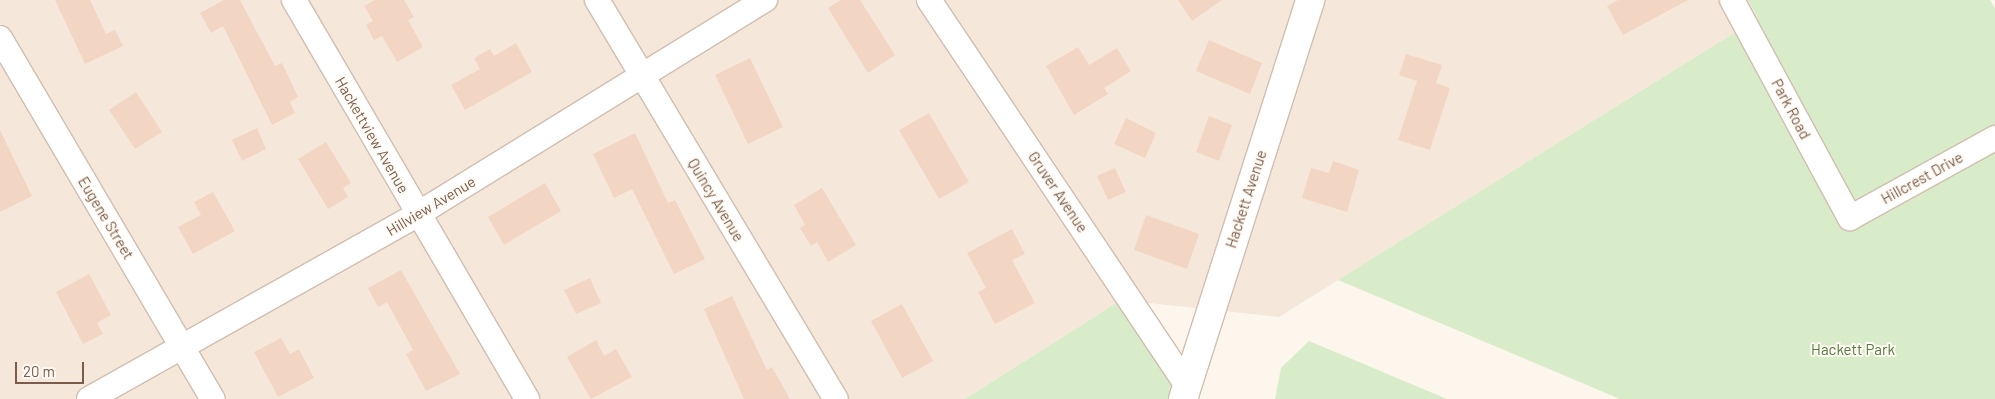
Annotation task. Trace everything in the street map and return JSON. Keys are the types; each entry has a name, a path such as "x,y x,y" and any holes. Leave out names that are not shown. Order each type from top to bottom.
{"main road":[{"name":"Hackett Avenue","path":"1185,392 1310,0"}],"street":[{"name":"Hackettview Avenue","path":"294,0 527,399"},
{"name":"Quincy Avenue","path":"597,0 836,399"},
{"name":"Hillview Avenue","path":"89,399 418,214 643,78 765,0"},
{"name":"Gruver Avenue","path":"929,0 1185,392"},
{"name":"Park Road","path":"1732,0 1850,218"},
{"name":"Eugene Street","path":"0,38 213,399"},
{"name":"Hillcrest Drive","path":"1850,218 1995,138"}],"shaded area":[{"path":"0,0 1748,0 1758,18 1279,317 1121,300 965,399 0,399"}],"green space":[{"name":"Hackett Park","path":"1748,0 1990,0 1995,8 1995,399 1620,399 1338,280 1758,18"},
{"path":"1121,300 1183,399 965,399"},
{"path":"1309,341 1447,399 1275,399 1281,368"}],"building":[{"path":"55,0 90,0 106,34 115,30 123,46 85,64"},
{"path":"224,0 240,0 275,66 282,63 298,97 290,102 295,113 272,125 223,26 211,33 200,13"},
{"path":"375,0 404,0 414,17 408,20 423,47 397,62 382,36 374,40 366,25 373,21 364,6"},
{"path":"841,0 860,0 895,55 868,73 828,8"},
{"path":"1178,0 1222,0 1192,21"},
{"path":"1618,0 1688,0 1623,35 1607,6"},
{"path":"1209,40 1262,63 1250,94 1196,71"},
{"path":"516,43 532,72 465,110 451,85 480,69 474,58 490,49 494,56"},
{"path":"1078,47 1089,65 1117,48 1131,71 1104,88 1108,94 1074,115 1046,66"},
{"path":"1406,54 1442,65 1436,83 1450,88 1430,150 1398,140 1417,81 1399,75"},
{"path":"750,58 783,127 748,144 715,75"},
{"path":"136,92 162,132 135,149 109,110"},
{"path":"929,113 969,182 939,199 899,130"},
{"path":"1209,116 1232,125 1219,161 1196,152"},
{"path":"1126,118 1156,133 1145,158 1114,144"},
{"path":"257,128 266,149 242,161 232,140"},
{"path":"0,130 32,196 0,212"},
{"path":"635,133 668,203 675,200 705,259 674,274 632,189 614,198 593,154"},
{"path":"326,142 351,183 343,188 348,197 328,209 298,159"},
{"path":"1333,161 1359,170 1347,212 1302,198 1311,168 1329,173"},
{"path":"1115,168 1126,192 1108,200 1097,176"},
{"path":"545,183 561,211 504,245 488,217"},
{"path":"822,188 856,245 828,262 817,242 811,246 800,228 805,225 794,205"},
{"path":"213,192 235,231 193,254 178,227 201,215 194,202"},
{"path":"1146,215 1199,234 1187,269 1134,250"},
{"path":"1012,229 1025,254 1012,260 1035,303 995,324 978,292 986,288 967,253"},
{"path":"401,270 460,374 426,391 406,354 413,350 387,302 378,307 368,288"},
{"path":"89,274 111,315 97,323 103,334 83,344 56,292"},
{"path":"590,278 601,303 576,314 564,290"},
{"path":"732,296 767,370 772,367 790,399 744,399 704,309"},
{"path":"902,304 933,361 902,378 871,321"},
{"path":"281,338 290,354 299,349 314,378 278,397 254,352"},
{"path":"596,340 604,356 616,349 632,377 591,399 567,357"}]}
